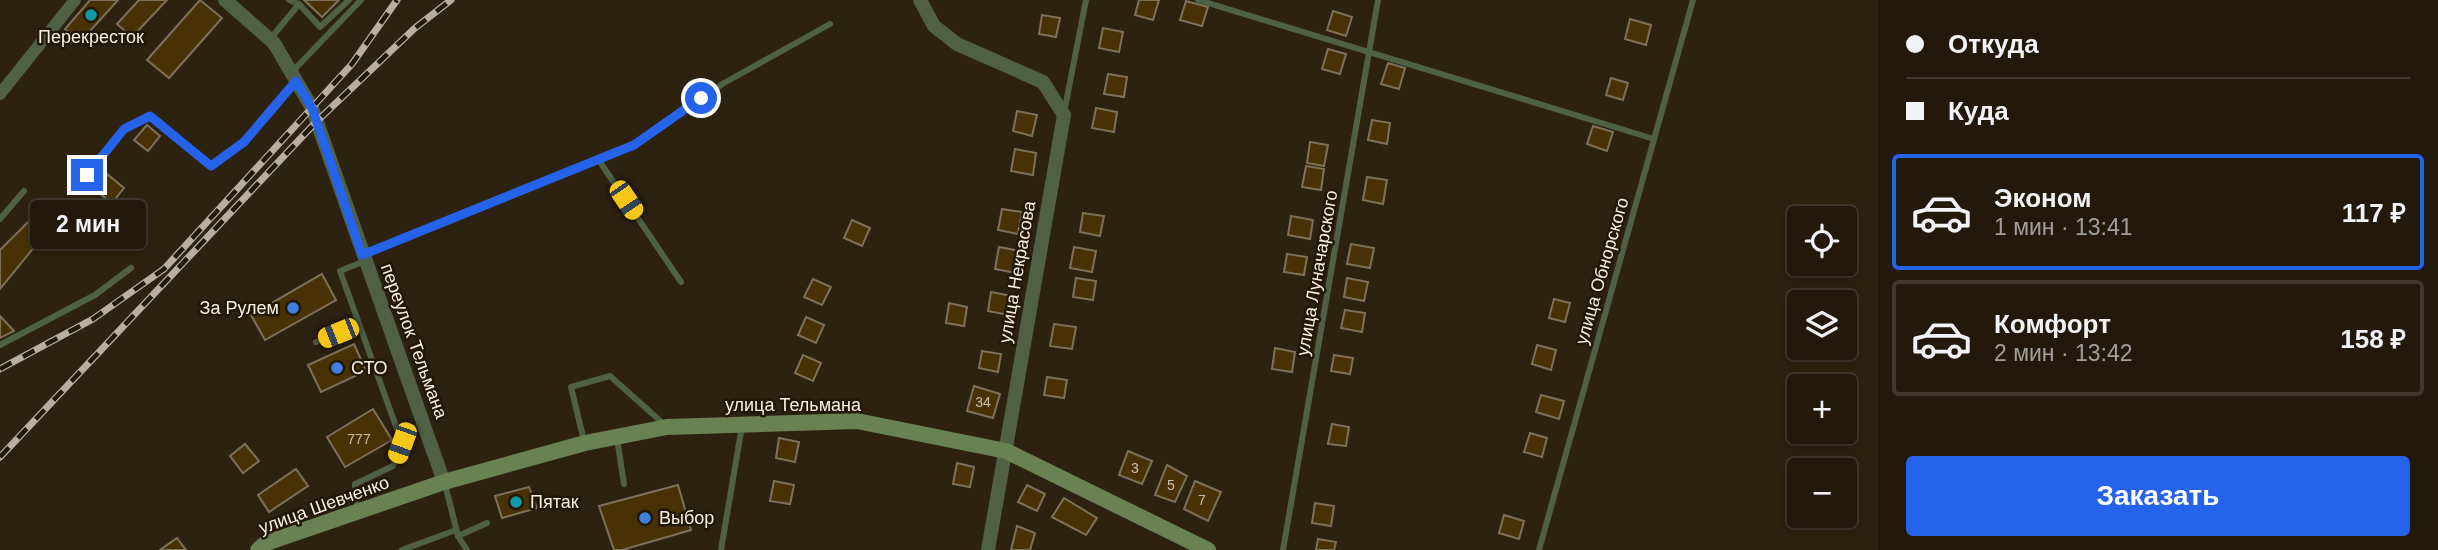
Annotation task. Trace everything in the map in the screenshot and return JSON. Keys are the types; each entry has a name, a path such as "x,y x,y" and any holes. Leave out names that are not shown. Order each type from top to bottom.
{"main road":[{"name":"улица Тельмана","path":"444,482 585,443 667,427 857,421 1006,451 1208,550"},
{"name":"улица Шевченко","path":"267,548 444,482"}],"street":[{"path":"0,94 75,0"},
{"name":"переулок Тельмана","path":"225,0 274,43 312,108 444,482"},
{"path":"920,0 934,26 957,44 1043,82 1064,115"},
{"name":"улица Некрасова","path":"988,550 1064,115"}],"lane":[{"path":"289,0 299,4 320,27 349,0"},
{"path":"87,175 124,129 150,116 211,166 244,142 293,77 361,0"},
{"name":"улица Некрасова","path":"1064,115 1086,0"},
{"path":"1198,0 1654,139"},
{"name":"улица Луначарского","path":"1283,550 1378,0"},
{"name":"улица Обнорского","path":"1539,550 1693,0"},
{"path":"270,39 299,4"},
{"path":"358,512 355,484 393,466 402,443 341,271 363,258 634,145 724,83 830,24"},
{"path":"598,159 681,282"},
{"path":"0,219 24,191"},
{"path":"0,345 95,295 131,268"},
{"path":"316,342 359,324"},
{"path":"585,443 570,387 611,376 667,427"},
{"path":"721,550 742,424"},
{"path":"617,438 624,484"},
{"path":"444,482 457,533 467,550"},
{"path":"402,550 486,523"}],"building":[{"name":"Перекресток","path":"90,0 118,0 81,41 65,29"},
{"path":"139,0 167,0 132,37 117,24"},
{"path":"200,0 222,18 169,78 147,60"},
{"path":"304,0 339,0 322,17"},
{"path":"1139,0 1159,0 1153,20 1135,15"},
{"path":"1186,1 1208,7 1202,26 1180,20"},
{"path":"1333,11 1352,17 1346,36 1327,30"},
{"path":"1042,15 1060,18 1056,37 1039,34"},
{"path":"1630,19 1651,25 1646,45 1625,39"},
{"path":"1103,28 1123,32 1119,52 1099,48"},
{"path":"1328,49 1346,54 1340,74 1322,69"},
{"path":"1388,63 1405,68 1399,89 1381,84"},
{"path":"1108,74 1127,77 1124,97 1104,94"},
{"path":"1611,78 1628,83 1623,100 1606,95"},
{"path":"1096,108 1117,112 1114,132 1092,128"},
{"path":"1017,111 1037,115 1032,136 1013,131"},
{"path":"1372,120 1390,123 1387,144 1368,140"},
{"path":"147,125 160,136 148,151 134,140"},
{"path":"1593,126 1613,132 1607,151 1587,144"},
{"path":"1310,142 1328,145 1324,166 1307,163"},
{"path":"1015,149 1036,153 1033,175 1011,171"},
{"path":"1306,166 1324,169 1321,190 1302,187"},
{"path":"107,174 124,188 112,203 94,189"},
{"path":"1367,177 1387,180 1383,204 1363,200"},
{"path":"44,206 58,218 0,289 0,250"},
{"path":"1002,209 1022,212 1018,234 998,230"},
{"path":"1083,213 1104,216 1100,236 1080,232"},
{"path":"1291,216 1313,220 1310,239 1288,235"},
{"path":"852,220 870,228 862,246 844,238"},
{"path":"1351,244 1374,248 1370,268 1347,264"},
{"path":"999,247 1020,251 1016,273 995,269"},
{"path":"1074,247 1096,251 1092,272 1070,268"},
{"path":"1287,254 1307,257 1304,275 1284,272"},
{"name":"За Рулем","path":"322,274 336,300 265,340 251,315"},
{"path":"1076,278 1096,281 1093,300 1073,297"},
{"path":"1347,278 1368,282 1364,301 1344,297"},
{"path":"813,279 831,287 822,305 804,297"},
{"path":"991,292 1012,296 1009,315 988,311"},
{"path":"1554,299 1570,303 1565,322 1549,318"},
{"path":"949,303 967,307 964,326 946,323"},
{"path":"1345,310 1365,313 1362,332 1341,328"},
{"path":"0,316 14,331 0,338"},
{"path":"806,317 824,325 816,343 798,335"},
{"path":"1054,324 1076,327 1072,349 1050,346"},
{"name":"СТО","path":"354,344 366,371 321,392 308,365"},
{"path":"1537,345 1556,350 1551,370 1532,364"},
{"path":"1275,348 1295,352 1292,372 1272,369"},
{"path":"982,351 1001,354 998,372 979,368"},
{"path":"803,355 821,363 813,381 795,373"},
{"path":"1334,355 1353,358 1350,374 1331,371"},
{"path":"1047,377 1067,380 1064,398 1044,395"},
{"path":"974,386 1000,394 993,418 967,411"},
{"path":"1541,395 1564,401 1559,419 1536,412"},
{"path":"373,409 392,440 345,467 327,437"},
{"path":"1332,424 1349,427 1346,446 1328,444"},
{"path":"1530,433 1547,438 1542,457 1524,452"},
{"path":"779,438 799,442 795,462 776,458"},
{"path":"245,444 259,461 243,473 230,456"},
{"path":"1128,451 1152,461 1142,484 1119,475"},
{"path":"957,463 974,467 970,487 953,484"},
{"path":"1167,465 1187,476 1175,502 1155,495"},
{"path":"296,469 308,486 269,512 258,495"},
{"path":"774,481 794,485 790,504 770,501"},
{"path":"1195,481 1221,492 1208,521 1184,509"},
{"name":"Выбор","path":"678,485 691,530 614,550 599,506"},
{"path":"1027,485 1045,494 1037,511 1018,502"},
{"name":"Пятак","path":"529,487 537,508 502,518 495,496"},
{"path":"1064,498 1097,518 1086,535 1052,517"},
{"path":"1315,503 1334,506 1331,526 1312,523"},
{"path":"1504,515 1524,521 1519,539 1499,533"},
{"path":"1017,526 1035,533 1030,550 1011,550"},
{"path":"177,538 186,550 160,550"},
{"path":"1318,539 1336,542 1334,550 1316,550"}],"railway":[{"path":"0,369 93,319 164,269 352,64 397,0"},
{"path":"0,457 316,122 415,28 451,0"}],"place":[{"name":"Перекресток","path":"91,15"},
{"name":"За Рулем","path":"293,308"},
{"name":"СТО","path":"337,368"},
{"name":"Пятак","path":"516,502"},
{"name":"Выбор","path":"645,518"}],"route":[{"path":"87,175 124,129 150,116 211,166 244,142 296,81 312,108 362,255 634,145 701,98"}]}
